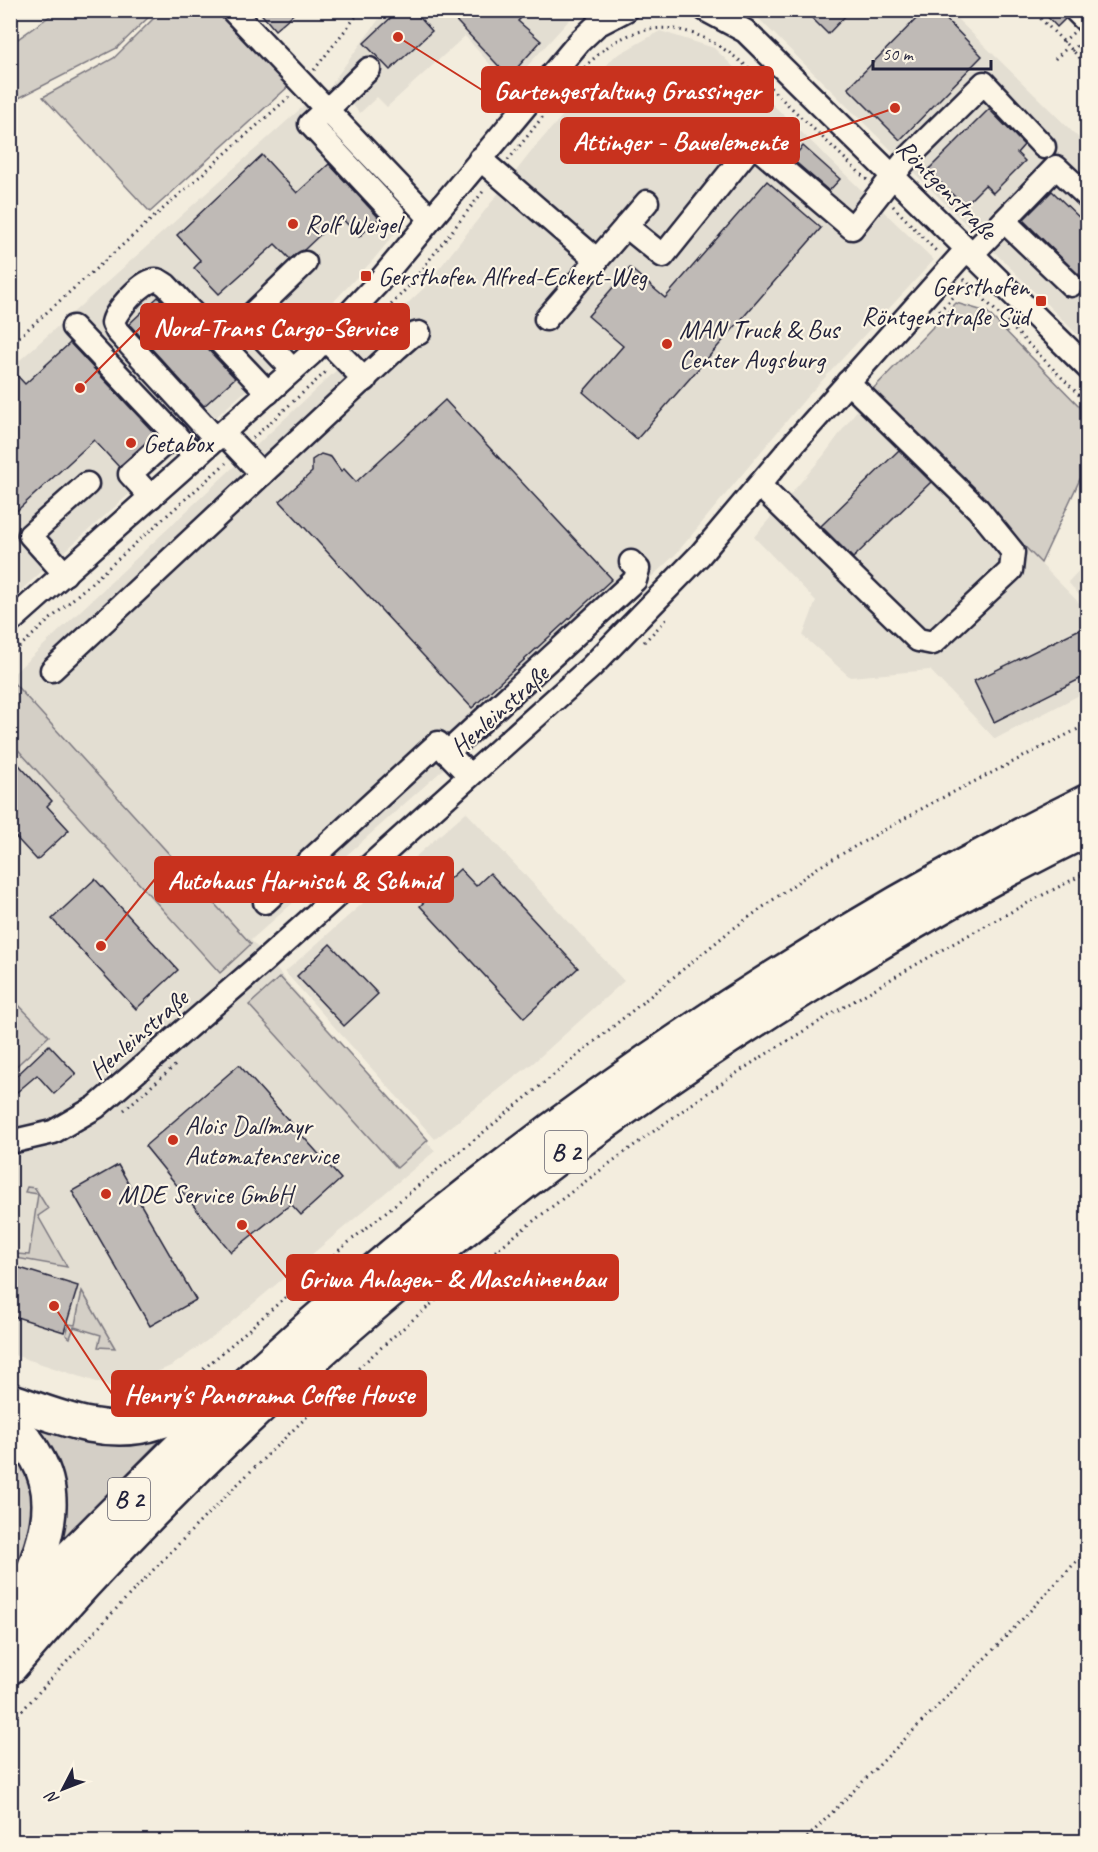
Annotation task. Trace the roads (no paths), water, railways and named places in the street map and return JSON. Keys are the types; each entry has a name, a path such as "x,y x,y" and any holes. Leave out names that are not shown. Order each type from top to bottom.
{"highway":[{"name":"B 2","path":"13,1618 245,1383 352,1289 453,1206 652,1058 844,933 954,870 1088,801"},
{"name":"B 2","path":"10,1667 106,1559 204,1460 369,1309 478,1218 650,1090 752,1021 965,892 1088,829"},
{"name":"B 2","path":"10,1400 91,1426 134,1428 172,1417 245,1383"},
{"name":"B 2","path":"10,1426 32,1448 43,1468 49,1488 50,1508 44,1540 13,1618"}],"street":[{"path":"232,10 431,219"},
{"path":"14,612 65,574 268,393 325,339 376,285 579,42 597,24 626,10"},
{"name":"Röntgenstraße","path":"706,10 745,32 1088,368"},
{"path":"1075,10 1088,23"},
{"path":"369,69 310,124 394,214"},
{"path":"627,226 663,256 753,144 852,228 904,162 984,83 1044,147"},
{"path":"357,175 374,159"},
{"path":"480,159 597,260"},
{"name":"Henleinstraße","path":"10,1142 52,1132 96,1107 263,962 591,667 700,555 848,382 969,252 1004,221 1056,167 1088,197"},
{"path":"546,319 647,202"},
{"path":"1004,221 1071,285"},
{"path":"293,370 246,320 305,263"},
{"path":"262,474 220,436 117,331 113,323 120,307 147,282 157,280 166,285 268,393"},
{"path":"73,327 196,457"},
{"path":"52,670 365,380 402,353 412,335 419,333"},
{"path":"325,339 365,380"},
{"path":"760,486 918,640 933,643 1011,570 1013,552 978,509 848,382"},
{"path":"151,497 130,474 175,435"},
{"path":"65,574 30,535 87,484"},
{"path":"447,753 635,580 638,569 631,562"},
{"path":"266,902 438,743 469,775"}],"place":[{"name":"Gartengestaltung Grassinger","path":"398,37"},
{"name":"Attinger - Bauelemente","path":"895,108"},
{"name":"Rolf Weigel","path":"293,224"},
{"name":"Gersthofen Alfred-Eckert-Weg","path":"366,276"},
{"name":"Gersthofen Röntgenstraße Süd","path":"1041,301"},
{"name":"MAN Truck & Bus Center Augsburg","path":"667,344"},
{"name":"Nord-Trans Cargo-Service","path":"80,388"},
{"name":"Getabox","path":"131,443"},
{"name":"Autohaus Harnisch & Schmid","path":"101,946"},
{"name":"Alois Dallmayr Automatenservice","path":"173,1140"},
{"name":"MDE Service GmbH","path":"106,1194"},
{"name":"Griwa Anlagen- & Maschinenbau","path":"242,1225"},
{"name":"Henry's Panorama Coffee House","path":"54,1306"}]}
